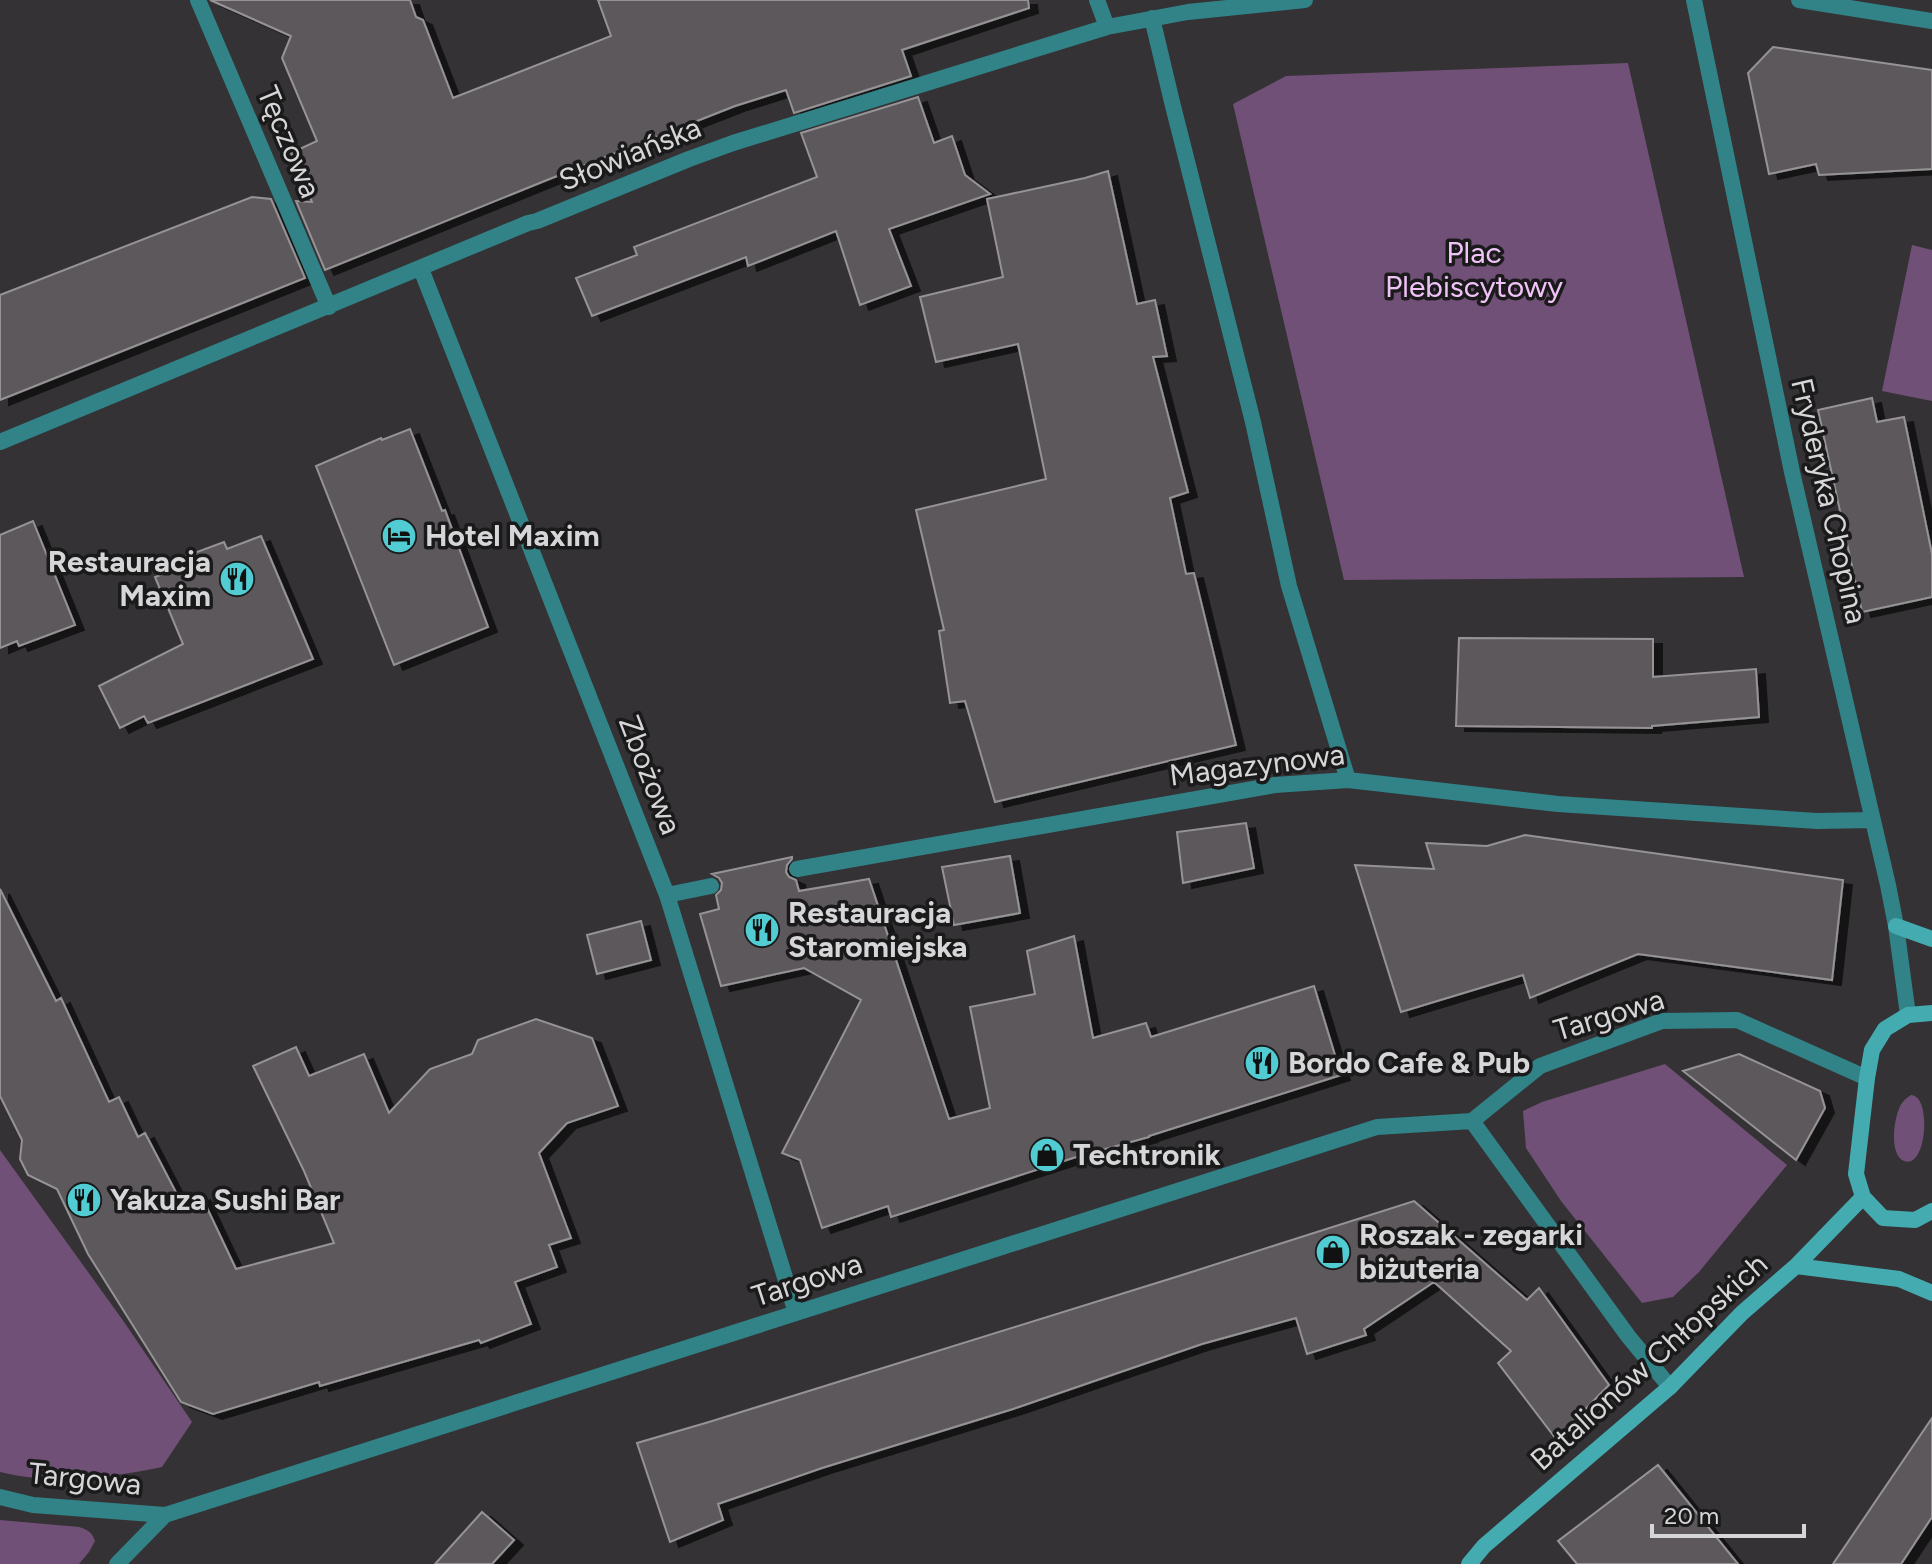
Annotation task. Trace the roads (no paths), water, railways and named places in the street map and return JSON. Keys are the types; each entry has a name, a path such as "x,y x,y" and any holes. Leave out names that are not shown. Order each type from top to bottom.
{"street":[{"name":"Tęczowa","path":"198,0 329,307"},
{"path":"1097,0 1107,27"},
{"name":"Słowiańska","path":"0,442 528,223 689,159 762,134 1107,27 1188,12 1305,0"},
{"name":"Fryderyka Chopina","path":"1694,0 1792,472 1896,926 1908,1015"},
{"path":"1799,0 1932,21"},
{"path":"1152,18 1253,422 1289,586 1348,780"},
{"name":"Zbożowa","path":"421,269 667,895 796,1313"},
{"name":"Magazynowa","path":"797,869 1275,785 1348,780 1558,804 1817,821 1872,820"},
{"path":"667,895 711,886"},
{"path":"1896,926 1932,939"},
{"path":"1932,1013 1908,1015 1885,1029 1872,1050 1856,1174 1863,1197 1883,1218 1915,1220 1932,1211"},
{"name":"Targowa","path":"0,1497 33,1505 165,1515 1377,1127 1472,1121 1540,1066 1662,1021 1737,1020 1867,1078"},
{"path":"1472,1121 1619,1324 1670,1387"},
{"name":"Batalionów Chłopskich","path":"1469,1564 1484,1546 1670,1387 1863,1197"},
{"path":"1796,1266 1899,1279 1932,1293"},
{"name":"Targowa","path":"117,1564 165,1515"}],"place":[{"name":"Hotel Maxim","path":"399,536"},
{"name":"Restauracja Maxim","path":"237,579"},
{"name":"Restauracja Staromiejska","path":"762,930"},
{"name":"Bordo Cafe & Pub","path":"1262,1063"},
{"name":"Techtronik","path":"1047,1155"},
{"name":"Yakuza Sushi Bar","path":"84,1200"},
{"name":"Roszak - zegarki biżuteria","path":"1333,1252"}],"park label":[{"name":"Plac Plebiscytowy","path":"1474,270"}]}
